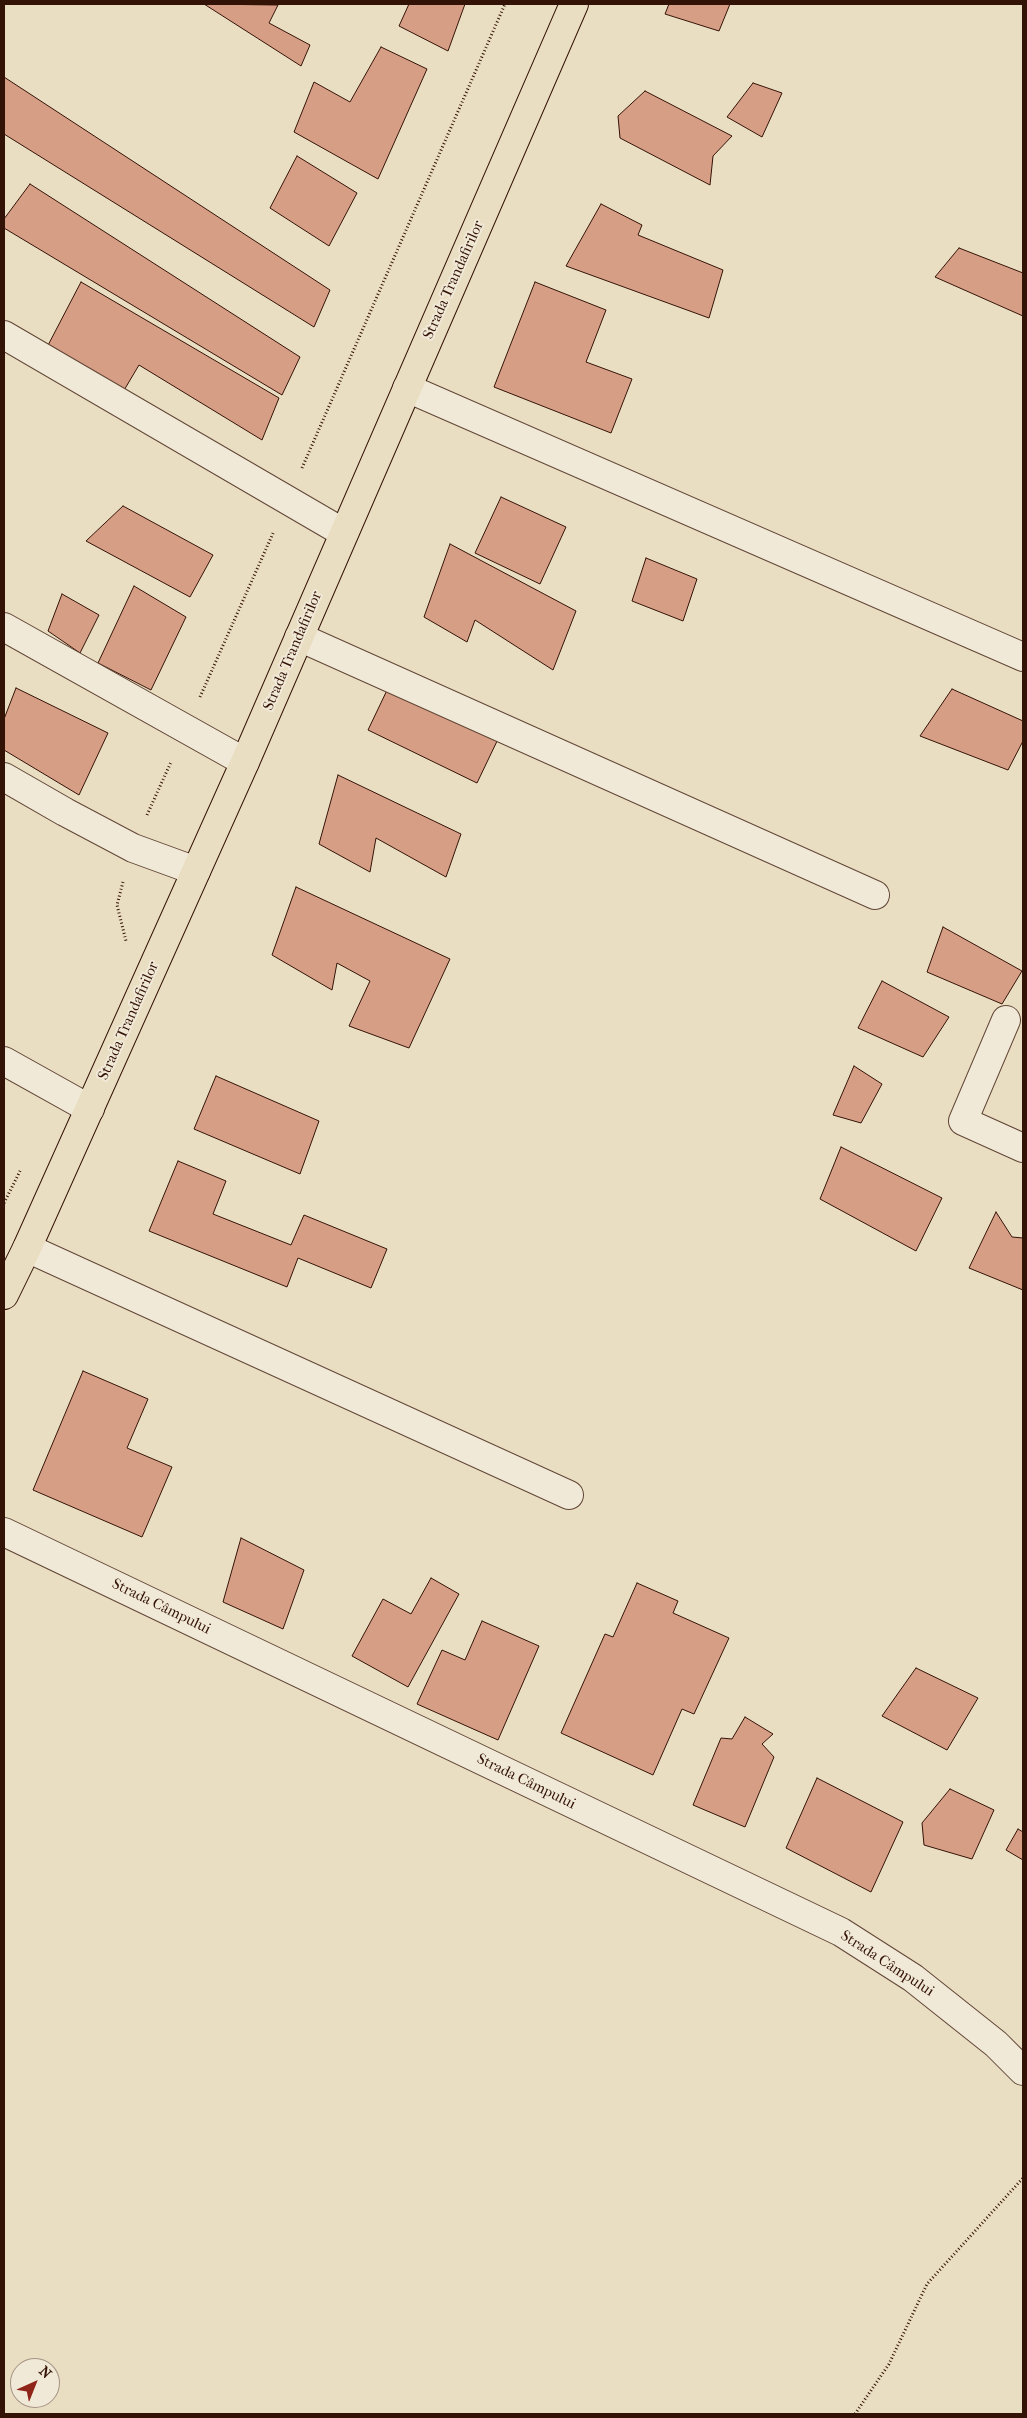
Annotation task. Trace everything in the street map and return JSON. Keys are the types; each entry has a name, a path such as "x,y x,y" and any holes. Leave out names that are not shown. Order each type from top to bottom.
{"main road":[{"name":"Strada Trandafirilor","path":"4,1295 28,1248 245,762 574,4"}],"street":[{"path":"4,334 344,534"},
{"path":"407,388 1023,657"},
{"path":"4,627 245,762"},
{"path":"299,637 874,895"},
{"path":"4,777 133,848 196,871"},
{"path":"1006,1020 963,1121 1023,1148"},
{"path":"4,1061 90,1109"},
{"path":"28,1248 569,1495"},
{"name":"Strada Câmpului","path":"4,1532 841,1932 913,1978 996,2044 1023,2071"}],"path":[{"path":"127,946 117,905 133,848 288,502 505,4"},
{"path":"4,1203 26,1161"},
{"path":"855,2414 889,2364 927,2284 1023,2178"}],"building":[{"path":"204,4 278,5 269,23 310,45 301,66"},
{"path":"409,4 465,4 448,51 399,26"},
{"path":"669,4 730,4 719,31 665,14"},
{"path":"381,47 427,69 378,179 294,132 314,82 350,102"},
{"path":"4,77 330,290 314,327 4,134"},
{"path":"753,83 782,93 762,137 727,117"},
{"path":"645,91 732,136 713,156 710,185 620,138 618,116"},
{"path":"297,156 357,193 329,246 270,208"},
{"path":"30,184 300,357 282,395 4,228 4,219"},
{"path":"601,204 642,225 638,235 723,270 709,318 566,266"},
{"path":"959,248 1023,273 1023,316 935,277"},
{"path":"81,282 279,398 262,440 139,365 120,397 45,351"},
{"path":"535,282 606,310 586,362 632,379 611,433 494,387"},
{"path":"501,497 566,527 540,584 475,553"},
{"path":"123,506 213,555 190,597 86,541"},
{"path":"450,544 576,611 553,670 475,620 467,642 424,617"},
{"path":"646,558 697,579 683,621 632,601"},
{"path":"134,586 186,617 151,690 98,663"},
{"path":"62,594 99,615 80,653 48,631"},
{"path":"390,684 499,737 477,783 368,730"},
{"path":"16,688 108,733 79,795 4,750 4,719"},
{"path":"952,689 1023,721 1023,741 1008,770 920,736"},
{"path":"338,775 461,834 446,877 376,838 370,872 319,844"},
{"path":"296,887 450,959 409,1048 349,1026 370,981 337,963 332,990 272,955"},
{"path":"943,927 1022,971 1002,1004 927,972"},
{"path":"882,981 949,1017 923,1057 858,1028"},
{"path":"854,1066 882,1084 861,1123 833,1115"},
{"path":"216,1076 319,1121 300,1174 194,1129"},
{"path":"841,1147 942,1198 916,1251 820,1199"},
{"path":"178,1161 226,1181 213,1214 291,1245 304,1215 387,1249 371,1288 298,1258 287,1287 149,1231"},
{"path":"996,1212 1012,1237 1023,1238 1023,1290 969,1268"},
{"path":"83,1371 148,1399 127,1448 172,1467 142,1537 33,1490"},
{"path":"241,1538 304,1570 283,1629 223,1602"},
{"path":"431,1578 459,1594 408,1687 352,1656 383,1599 411,1614"},
{"path":"637,1583 678,1601 673,1613 729,1638 694,1714 682,1709 653,1775 561,1733 605,1634 613,1637"},
{"path":"482,1621 539,1646 498,1740 417,1704 442,1650 465,1660"},
{"path":"916,1668 978,1698 947,1750 882,1716"},
{"path":"745,1717 773,1734 762,1744 774,1757 745,1827 693,1805 721,1738 732,1739"},
{"path":"817,1778 903,1822 871,1892 786,1848"},
{"path":"950,1789 994,1810 972,1859 924,1845 922,1823"},
{"path":"1018,1829 1023,1832 1023,1860 1006,1850"}]}
